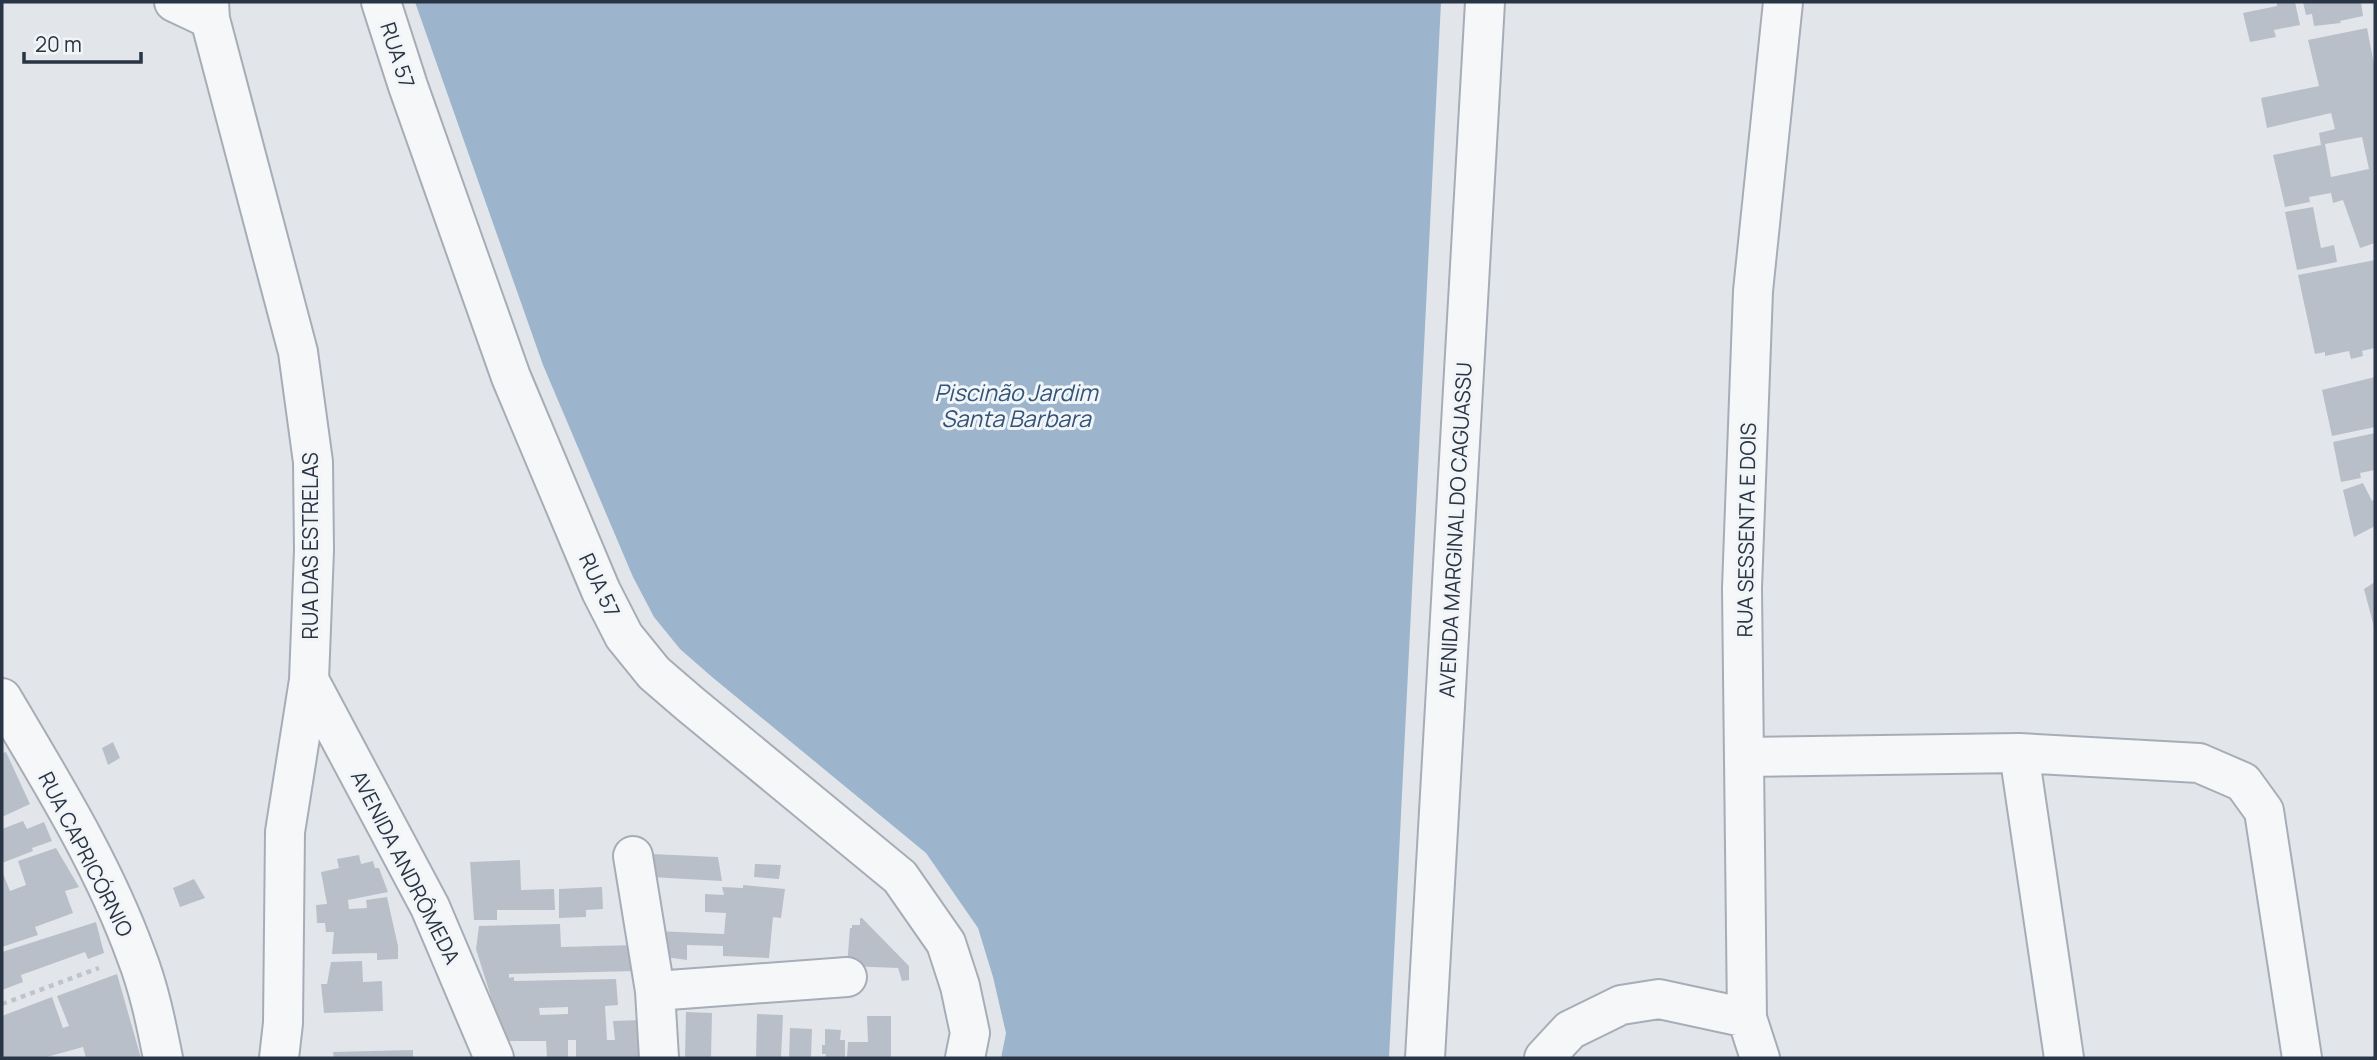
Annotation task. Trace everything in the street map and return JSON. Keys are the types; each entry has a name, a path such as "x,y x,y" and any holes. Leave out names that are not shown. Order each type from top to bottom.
{"street":[{"path":"174,2 210,10"},
{"name":"RUA 57","path":"381,2 412,99 511,377 601,591 624,636 654,673 900,877 946,943 960,986 970,1033 965,1058"},
{"name":"AVENIDA MARGINAL DO CAGUASSU","path":"1425,1058 1485,2"},
{"name":"RUA SESSENTA E DOIS","path":"1760,1058 1747,1018 1742,588 1753,291 1783,2"},
{"name":"RUA DAS ESTRELAS","path":"210,10 298,352 313,462 314,550 309,680 285,832 283,1023 279,1058"},
{"name":"AVENIDA ANDRÔMEDA","path":"309,680 430,907 494,1058"},
{"name":"RUA CAPRICÓRNIO","path":"2,698 89,850 136,954 154,1012 163,1058"},
{"path":"2019,753 2064,1058"},
{"path":"1744,757 2019,753 2199,762 2244,782 2264,811 2302,1058"},
{"path":"633,856 655,991 659,1058"},
{"path":"655,991 847,977"},
{"path":"1544,1058 1570,1030 1621,1005 1659,999 1747,1018"}],"path":[{"path":"2,1004 136,954"}],"water":[{"name":"Piscinão Jardim Santa Barbara","path":"415,2 1441,2 1389,1058 1001,1058 1006,1033 978,928 926,853 712,677 680,649 654,617 633,577 543,365"}],"building":[{"path":"2277,2 2295,2 2300,25 2274,30 2276,37 2250,42 2243,13 2277,6"},
{"path":"2303,2 2361,2 2363,16 2340,21 2341,23 2314,26 2312,14 2306,15"},
{"path":"2367,28 2375,69 2375,243 2360,248 2343,200 2333,203 2331,193 2309,197 2310,202 2285,207 2273,155 2321,145 2319,133 2335,129 2331,113 2267,128 2261,98 2319,86 2308,40","holes":["2362,137 2369,169 2331,177 2325,144"]},
{"path":"2313,207 2321,248 2334,245 2337,262 2297,270 2285,212"},
{"path":"2375,260 2375,348 2362,351 2363,356 2351,359 2349,351 2325,356 2325,352 2315,354 2298,275"},
{"path":"2375,377 2375,427 2332,436 2322,390"},
{"path":"2375,433 2375,470 2360,473 2361,478 2341,482 2333,442"},
{"path":"2363,483 2372,501 2375,499 2375,526 2354,537 2343,490"},
{"path":"2375,582 2375,627 2374,627 2364,589"},
{"path":"113,742 120,758 108,765 102,748"},
{"path":"6,752 30,804 2,817 2,753"},
{"path":"23,821 27,829 44,822 52,841 2,863 2,829"},
{"path":"56,848 79,887 65,891 73,913 35,927 38,935 2,947 2,871 10,891 26,885 18,861"},
{"path":"652,854 718,857 722,881 651,877"},
{"path":"359,855 361,864 373,861 375,868 379,868 388,892 348,900 349,909 367,908 366,900 387,897 398,946 398,959 377,960 377,953 332,954 334,932 326,932 325,923 317,923 316,905 327,904 321,872 339,868 337,859"},
{"path":"520,860 521,890 554,889 555,910 497,910 497,920 474,920 470,862"},
{"path":"755,864 781,865 779,879 754,877"},
{"path":"194,879 205,898 180,907 173,888"},
{"path":"743,885 785,889 781,918 773,917 769,958 723,956 723,946 687,945 687,960 658,956 656,931 724,934 726,913 705,912 705,894 724,895 722,887 743,888"},
{"path":"602,887 603,909 586,910 586,917 559,918 559,889"},
{"path":"860,918 909,966 909,980 902,981 898,968 847,966 850,928 852,925 860,925"},
{"path":"96,922 104,953 88,959 85,952 21,975 23,982 2,990 2,952"},
{"path":"560,924 561,947 635,945 637,971 509,974 509,978 514,977 514,981 616,979 618,1005 605,1006 607,1040 615,1040 613,1021 642,1020 645,1058 576,1058 576,1040 568,1040 568,1058 547,1058 546,1041 508,1041 476,949 479,926","holes":["568,1007 568,1014 540,1015 539,1008"]},
{"path":"362,961 363,982 382,981 383,1011 324,1013 321,984 327,984 331,962"},
{"path":"117,974 141,1058 86,1058 83,1047 43,1058 2,1058 2,1016 52,997 63,1028 69,1026 57,996"},
{"path":"686,1012 712,1013 711,1058 685,1058"},
{"path":"757,1014 783,1015 781,1058 756,1058"},
{"path":"867,1016 891,1016 891,1058 847,1058 848,1042 868,1042"},
{"path":"790,1028 812,1029 811,1058 789,1058"},
{"path":"825,1029 841,1030 840,1040 845,1040 845,1058 825,1058 826,1054 822,1054"},
{"path":"413,1050 413,1058 334,1058 333,1052"}]}
